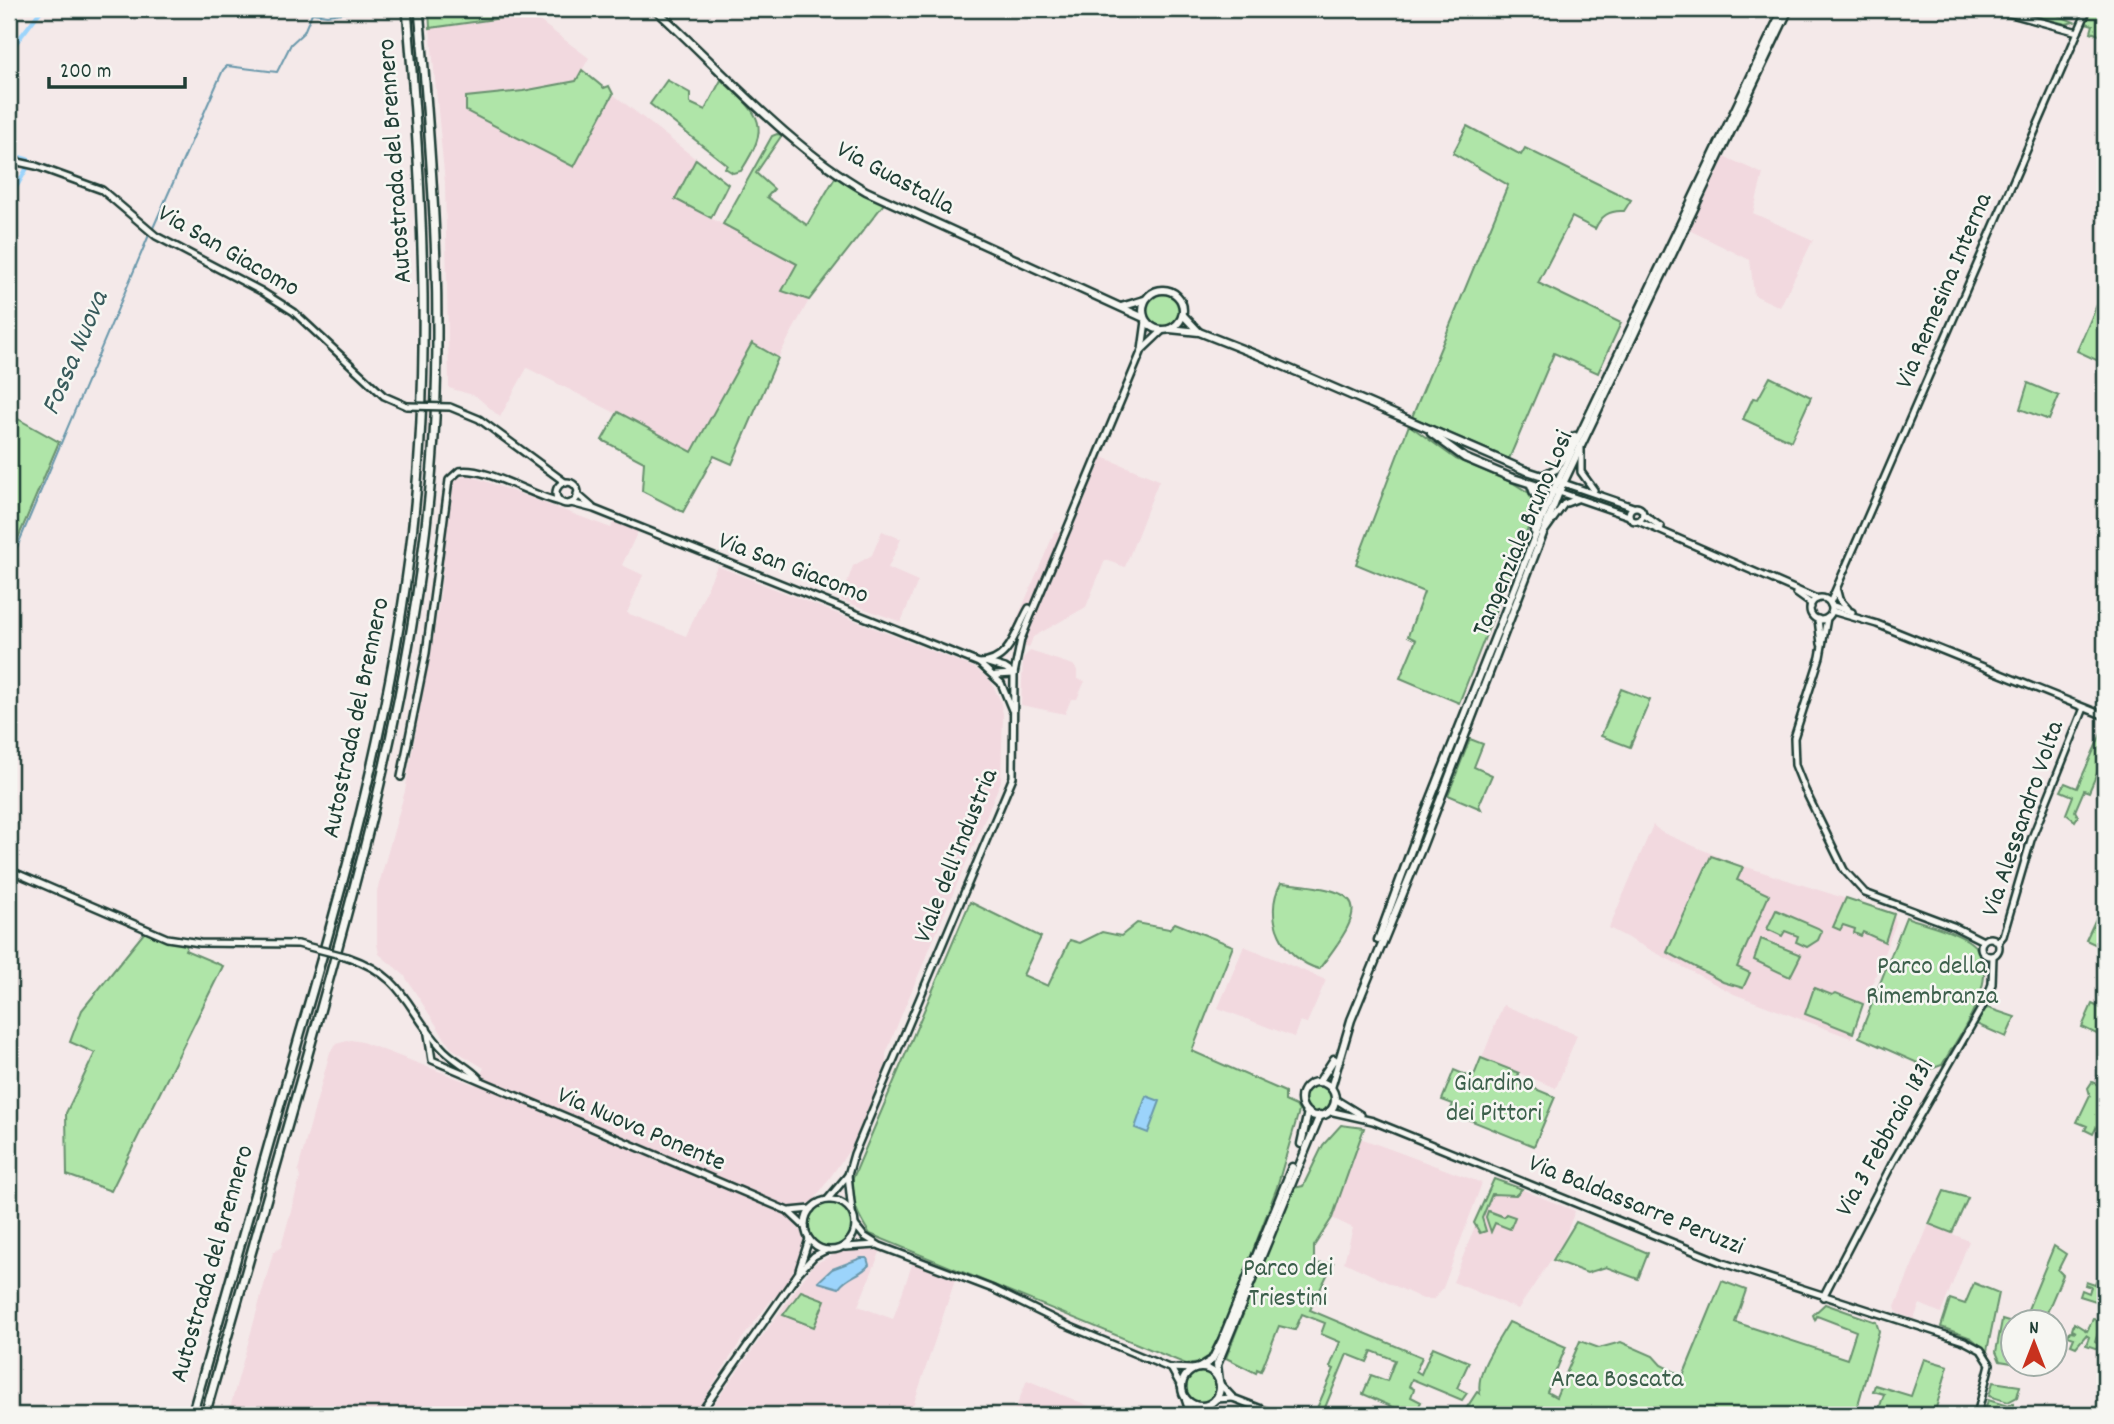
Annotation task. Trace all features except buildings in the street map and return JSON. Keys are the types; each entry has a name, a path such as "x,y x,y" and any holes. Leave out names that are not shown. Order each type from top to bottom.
{"highway":[{"name":"Autostrada del Brennero","path":"192,1415 353,847 382,727 400,630 417,493 425,331 422,208 407,9"},
{"name":"Autostrada del Brennero","path":"205,1415 369,837 394,732 412,636 430,494 438,331 435,204 419,9"}],"main road":[{"name":"Via Guastalla","path":"655,9 803,147 837,174 879,197 1145,319"},
{"name":"Tangenziale Bruno Losi","path":"1561,482 1586,422 1783,9"},
{"name":"Tangenziale Bruno Losi","path":"1319,1082 1331,1065 1420,826 1533,540 1789,9"},
{"path":"1119,307 1133,306 1161,290 1174,293 1182,302 1182,315 1199,332"},
{"path":"1146,299 1142,308 1145,319 1166,330 1199,332 1539,476 1561,482"},
{"path":"1166,330 1182,315"},
{"path":"1413,422 1465,458 1531,485 1556,492"},
{"path":"1539,476 1556,470 1586,422"},
{"path":"1465,458 1470,446"},
{"path":"1506,475 1511,464"},
{"path":"1531,485 1537,501 1533,540"},
{"name":"Tangenziale Bruno Losi","path":"1331,1088 1350,1020 1422,847 1556,492"},
{"path":"1319,1082 1331,1088 1335,1099 1329,1111 1320,1115 1308,1112 1302,1104 1302,1094 1307,1086 1319,1082"},
{"path":"1191,1415 1182,1388 1185,1376 1215,1355 1303,1141 1308,1112"},
{"path":"1197,1415 1215,1399 1219,1382 1217,1365 1320,1115"},
{"path":"1196,1368 1210,1370 1219,1382"},
{"path":"1186,1398 1197,1405 1208,1404"}],"street":[{"path":"1993,9 2078,32"},
{"name":"Via Remesina Interna","path":"1827,618 1829,604 2088,9"},
{"name":"Via San Giacomo","path":"9,160 36,166 102,190 156,236 261,290 294,312 384,397 407,406 450,407 470,413 566,483"},
{"name":"Viale dell'Industria","path":"826,1200 835,1195 848,1175 864,1129 1008,793 1014,768 1014,674 1021,639 1036,596 1142,350 1145,319"},
{"name":"Viale dell'Industria","path":"1142,350 1166,330"},
{"path":"1581,445 1581,472 1597,492"},
{"path":"401,777 427,647 449,481 459,471 472,470 538,497 560,502 571,503 578,494 574,485 566,483 551,496 538,497"},
{"path":"556,475 560,502"},
{"path":"1561,482 1641,509 1643,514 1672,534"},
{"path":"1556,492 1629,516 1817,599 2105,716"},
{"name":"Via San Giacomo","path":"578,494 594,509"},
{"path":"1542,534 1564,504 1573,499 1583,499"},
{"name":"Via San Giacomo","path":"571,503 594,509 979,663 1001,683 1015,715"},
{"path":"1629,516 1633,507"},
{"path":"1638,521 1643,514"},
{"path":"1785,585 1811,607 1818,619 1821,648"},
{"path":"1837,588 1839,600 1851,611"},
{"path":"988,663 1005,653 1036,596"},
{"path":"1811,607 1817,599"},
{"path":"1829,604 1877,624"},
{"path":"1818,619 1827,618 1821,648 1797,720 1794,756 1805,790 1844,870 1873,899 1953,926 1983,942"},
{"name":"Via San Giacomo","path":"979,663 1005,668 1014,674"},
{"path":"993,674 1003,677 1014,674"},
{"name":"Via Alessandro Volta","path":"1998,942 2003,936 2031,840 2084,708"},
{"name":"Via Nuova Ponente","path":"9,870 167,937 200,943 298,944 348,957 377,970 398,987 440,1047 481,1081"},
{"path":"1988,938 1998,942 1999,948 1990,956 1983,952 1983,942 1988,938"},
{"name":"Via 3 Febbraio 1831","path":"1823,1297 1941,1076 1986,1000 1992,984 1990,956"},
{"name":"Via Nuova Ponente","path":"427,1028 432,1060 788,1211 805,1227"},
{"name":"Via Baldassarre Peruzzi","path":"1335,1099 1373,1121 1723,1263 1964,1341 1980,1350 1990,1364 1976,1415"},
{"name":"Via Baldassarre Peruzzi","path":"1329,1111 1373,1121"},
{"name":"Viale dell'Industria","path":"848,1175 852,1213"},
{"path":"799,1272 809,1239 805,1227 811,1209 826,1200 841,1203 852,1213 855,1225 864,1236 880,1246 993,1289 1064,1324 1171,1368 1196,1368"},
{"name":"Via Nuova Ponente","path":"788,1211 811,1209"},
{"path":"842,1247 851,1238 855,1225"},
{"path":"809,1239 826,1250"},
{"path":"699,1415 799,1272 814,1256 826,1250 860,1244 880,1246"},
{"path":"1171,1368 1182,1388"},
{"path":"1219,1382 1233,1398"},
{"path":"1215,1399 1233,1398 1277,1415"}],"shaded area":[{"path":"538,13 538,20 589,58 576,81 523,91 466,97 467,111 573,167 605,105 608,106 614,95 696,159 675,199 797,264 782,291 809,300 778,358 752,344 692,452 527,368 500,417 476,396 449,388 445,183 430,28"},
{"path":"1725,157 1763,174 1753,213 1813,240 1780,307 1754,295 1750,260 1689,230"},
{"path":"1095,454 1159,480 1125,567 1105,560 1086,607 1033,637 1029,648 1008,640 1055,531 1062,533"},
{"path":"469,475 611,528 618,513 641,525 622,565 643,575 627,613 686,636 717,566 975,668 991,681 1000,700 1003,714 1001,781 901,1016 886,1054 886,1065 853,1145 814,1200 802,1207 793,1206 789,1217 802,1233 805,1244 801,1256 784,1288 772,1299 742,1339 694,1415 228,1415 273,1253 281,1247 300,1178 298,1170 330,1052 336,1044 351,1040 362,1042 475,1085 484,1068 451,1048 404,975 379,954 377,943 377,891 405,791 439,604 451,486 456,479"},
{"path":"882,531 901,539 888,568 918,581 901,622 841,600 853,566 872,555"},
{"path":"1030,651 1073,665 1077,670 1077,679 1085,681 1077,699 1071,699 1065,714 1021,705 1023,658"},
{"path":"1653,825 1661,832 1731,862 1894,914 1896,923 1851,1038 1734,994 1609,928"},
{"path":"1244,946 1326,980 1307,1023 1300,1021 1294,1037 1218,1008"},
{"path":"1503,1005 1577,1035 1556,1088 1482,1058"},
{"path":"1360,1138 1482,1183 1443,1288 1434,1299 1423,1299 1344,1262 1353,1228 1332,1218"},
{"path":"1494,1178 1575,1211 1563,1242 1518,1309 1453,1282"},
{"path":"1929,1224 1969,1241 1941,1313 1920,1304 1914,1319 1897,1313 1895,1307"},
{"path":"863,1247 881,1250 858,1306 893,1319 913,1262 956,1277 910,1415 706,1415 814,1264 839,1252"},
{"path":"1027,1380 1065,1396 1111,1415 1013,1415"}],"green space":[{"path":"429,9 543,9 538,13 430,28"},
{"path":"2009,9 2044,9 2074,22 2066,24"},
{"path":"2092,9 2105,9 2105,37 2091,32 2093,25 2086,23"},
{"path":"582,70 604,88 609,86 613,94 574,167 466,111 466,97 523,91 576,81"},
{"path":"667,80 690,93 690,103 705,110 721,80 746,103 758,122 759,131 741,171 733,173 725,168 727,165 650,104"},
{"path":"1467,126 1521,155 1525,148 1631,200 1624,211 1606,215 1595,229 1572,217 1538,283 1621,323 1598,373 1554,353 1509,459 1412,417 1508,185 1453,153"},
{"path":"782,135 756,173 774,189 767,197 807,225 836,176 886,201 809,300 782,291 797,264 723,224 772,136"},
{"path":"696,159 728,184 711,218 675,199"},
{"path":"1163,293 1175,298 1180,310 1175,322 1163,327 1151,322 1146,310 1151,298"},
{"path":"2100,298 2105,300 2105,364 2077,351"},
{"path":"752,343 778,358 732,464 714,456 683,512 642,491 644,462 602,440 618,412 692,452"},
{"path":"1770,377 1811,397 1791,441 1743,419 1753,398 1758,399"},
{"path":"2028,383 2059,396 2049,420 2020,409"},
{"path":"9,414 59,442 10,557 9,556"},
{"path":"1409,425 1456,459 1513,483 1529,493 1534,504 1534,513 1459,703 1400,678 1416,640 1408,636 1424,592 1356,564"},
{"path":"1621,689 1650,700 1630,747 1601,736"},
{"path":"2105,725 2105,755 2089,792 2084,790 2075,811 2078,816 2075,821 2066,814 2073,796 2061,791 2065,783 2077,788"},
{"path":"1470,739 1483,744 1474,767 1492,775 1479,805 1481,809 1448,795"},
{"path":"1711,856 1743,867 1737,880 1769,895 1737,967 1750,973 1743,988 1723,982 1667,952"},
{"path":"1281,883 1330,890 1344,896 1351,903 1352,914 1347,928 1319,969 1295,956 1279,935 1274,909"},
{"path":"1846,898 1894,914 1885,942 1863,932 1861,936 1854,933 1855,929 1843,925 1840,930 1833,927"},
{"path":"970,902 1041,937 1023,975 1048,986 1070,940 1080,943 1102,932 1121,936 1137,923 1169,929 1175,923 1233,946 1192,1051 1285,1092 1285,1101 1296,1106 1299,1111 1277,1187 1215,1352 1200,1362 1186,1364 870,1234 859,1214 854,1201 853,1178"},
{"path":"1776,910 1818,928 1822,931 1818,940 1807,947 1796,942 1798,936 1785,931 1782,936 1767,929"},
{"path":"2098,914 2105,917 2105,949 2086,940"},
{"name":"Parco della Rimembranza","path":"1906,917 1967,940 1979,952 1984,967 1983,984 1969,1019 1942,1065 1931,1069 1859,1037"},
{"path":"148,928 187,945 185,950 223,966 111,1191 67,1175 66,1113 95,1053 70,1042 82,1010"},
{"path":"1761,939 1801,955 1790,977 1754,960"},
{"path":"1814,988 1863,1004 1853,1033 1805,1014"},
{"path":"2092,1004 2105,1010 2105,1038 2082,1027"},
{"path":"1988,1008 2015,1017 2006,1037 1974,1023 1981,1011"},
{"name":"Giardino dei Pittori","path":"1481,1058 1519,1073 1516,1081 1555,1097 1534,1146 1450,1112 1453,1104 1442,1100 1454,1070 1473,1078"},
{"path":"2105,1074 2105,1129 2097,1126 2093,1134 2085,1130 2087,1126 2077,1122 2090,1095 2088,1088 2092,1082 2099,1085"},
{"path":"1318,1085 1328,1089 1332,1099 1328,1109 1318,1113 1308,1109 1304,1099 1308,1089"},
{"name":"Parco dei Triestini","path":"1341,1125 1364,1128 1332,1218 1314,1246 1314,1264 1333,1263 1310,1310 1422,1357 1416,1371 1421,1374 1433,1347 1469,1362 1457,1388 1467,1393 1462,1400 1412,1379 1409,1386 1414,1389 1411,1397 1421,1402 1415,1415 1396,1415 1398,1409 1363,1394 1371,1375 1387,1381 1395,1360 1372,1351 1367,1362 1347,1354 1322,1415 1314,1415 1334,1369 1330,1367 1340,1342 1321,1334 1325,1323 1302,1314 1295,1330 1279,1326 1261,1371 1257,1369 1256,1373 1226,1358 1293,1188 1303,1186 1323,1145"},
{"path":"1494,1179 1522,1189 1516,1195 1492,1194 1482,1218 1486,1231 1480,1233 1474,1223"},
{"path":"1944,1191 1968,1198 1952,1233 1929,1224"},
{"path":"830,1203 845,1210 852,1225 845,1240 830,1247 815,1240 808,1225 815,1210"},
{"path":"1488,1211 1504,1217 1506,1214 1515,1217 1510,1229 1495,1223 1491,1232 1486,1217"},
{"path":"1576,1222 1648,1253 1638,1279 1606,1267 1587,1273 1553,1260"},
{"path":"2054,1246 2066,1254 2058,1270 2063,1275 2049,1308 2029,1308"},
{"path":"2097,1279 2105,1282 2105,1304 2080,1296 2082,1290 2089,1293 2091,1287 2085,1285 2086,1282 2095,1285"},
{"name":"Area Boscata","path":"1722,1281 1746,1290 1735,1322 1847,1359 1856,1331 1817,1316 1815,1320 1813,1315 1825,1304 1876,1322 1879,1331 1855,1415 1462,1415 1477,1392 1480,1394 1479,1385 1484,1366 1509,1322 1566,1347 1547,1392 1556,1397 1580,1341 1599,1348 1621,1342 1653,1356 1661,1365 1683,1376"},
{"path":"1974,1283 1999,1293 1987,1351 1971,1338 1941,1327 1950,1299 1965,1304"},
{"path":"801,1291 825,1300 814,1327 783,1315"},
{"path":"2093,1319 2103,1322 2105,1331 2099,1330 2095,1342 2099,1344 2098,1349 2086,1345 2089,1337 2086,1335 2076,1347 2071,1345 2074,1338 2068,1336 2070,1331 2076,1332 2072,1330 2074,1323 2087,1331"},
{"path":"1924,1359 1948,1366 1934,1415 1877,1415 1884,1394 1873,1391 1875,1385 1911,1396"},
{"path":"1201,1372 1212,1376 1216,1387 1212,1398 1201,1402 1190,1398 1186,1387 1190,1376"},
{"path":"1993,1382 2020,1386 2017,1397 2008,1402 1989,1396"},
{"path":"1988,1400 2008,1406 2014,1403 2014,1415 1984,1415"}],"water":[{"path":"1146,1096 1160,1101 1148,1133 1135,1128"},
{"path":"867,1258 869,1265 839,1288 818,1282 832,1269"}],"waterway":[{"path":"9,52 42,9"},
{"name":"Fossa Nuova","path":"153,228 223,70 227,66 277,72 291,44 304,32 312,13 327,15 371,9"},
{"path":"9,154 29,160"},
{"path":"9,200 27,168"},
{"name":"Fossa Nuova","path":"9,566 149,235"},
{"path":"9,866 82,898"}]}
